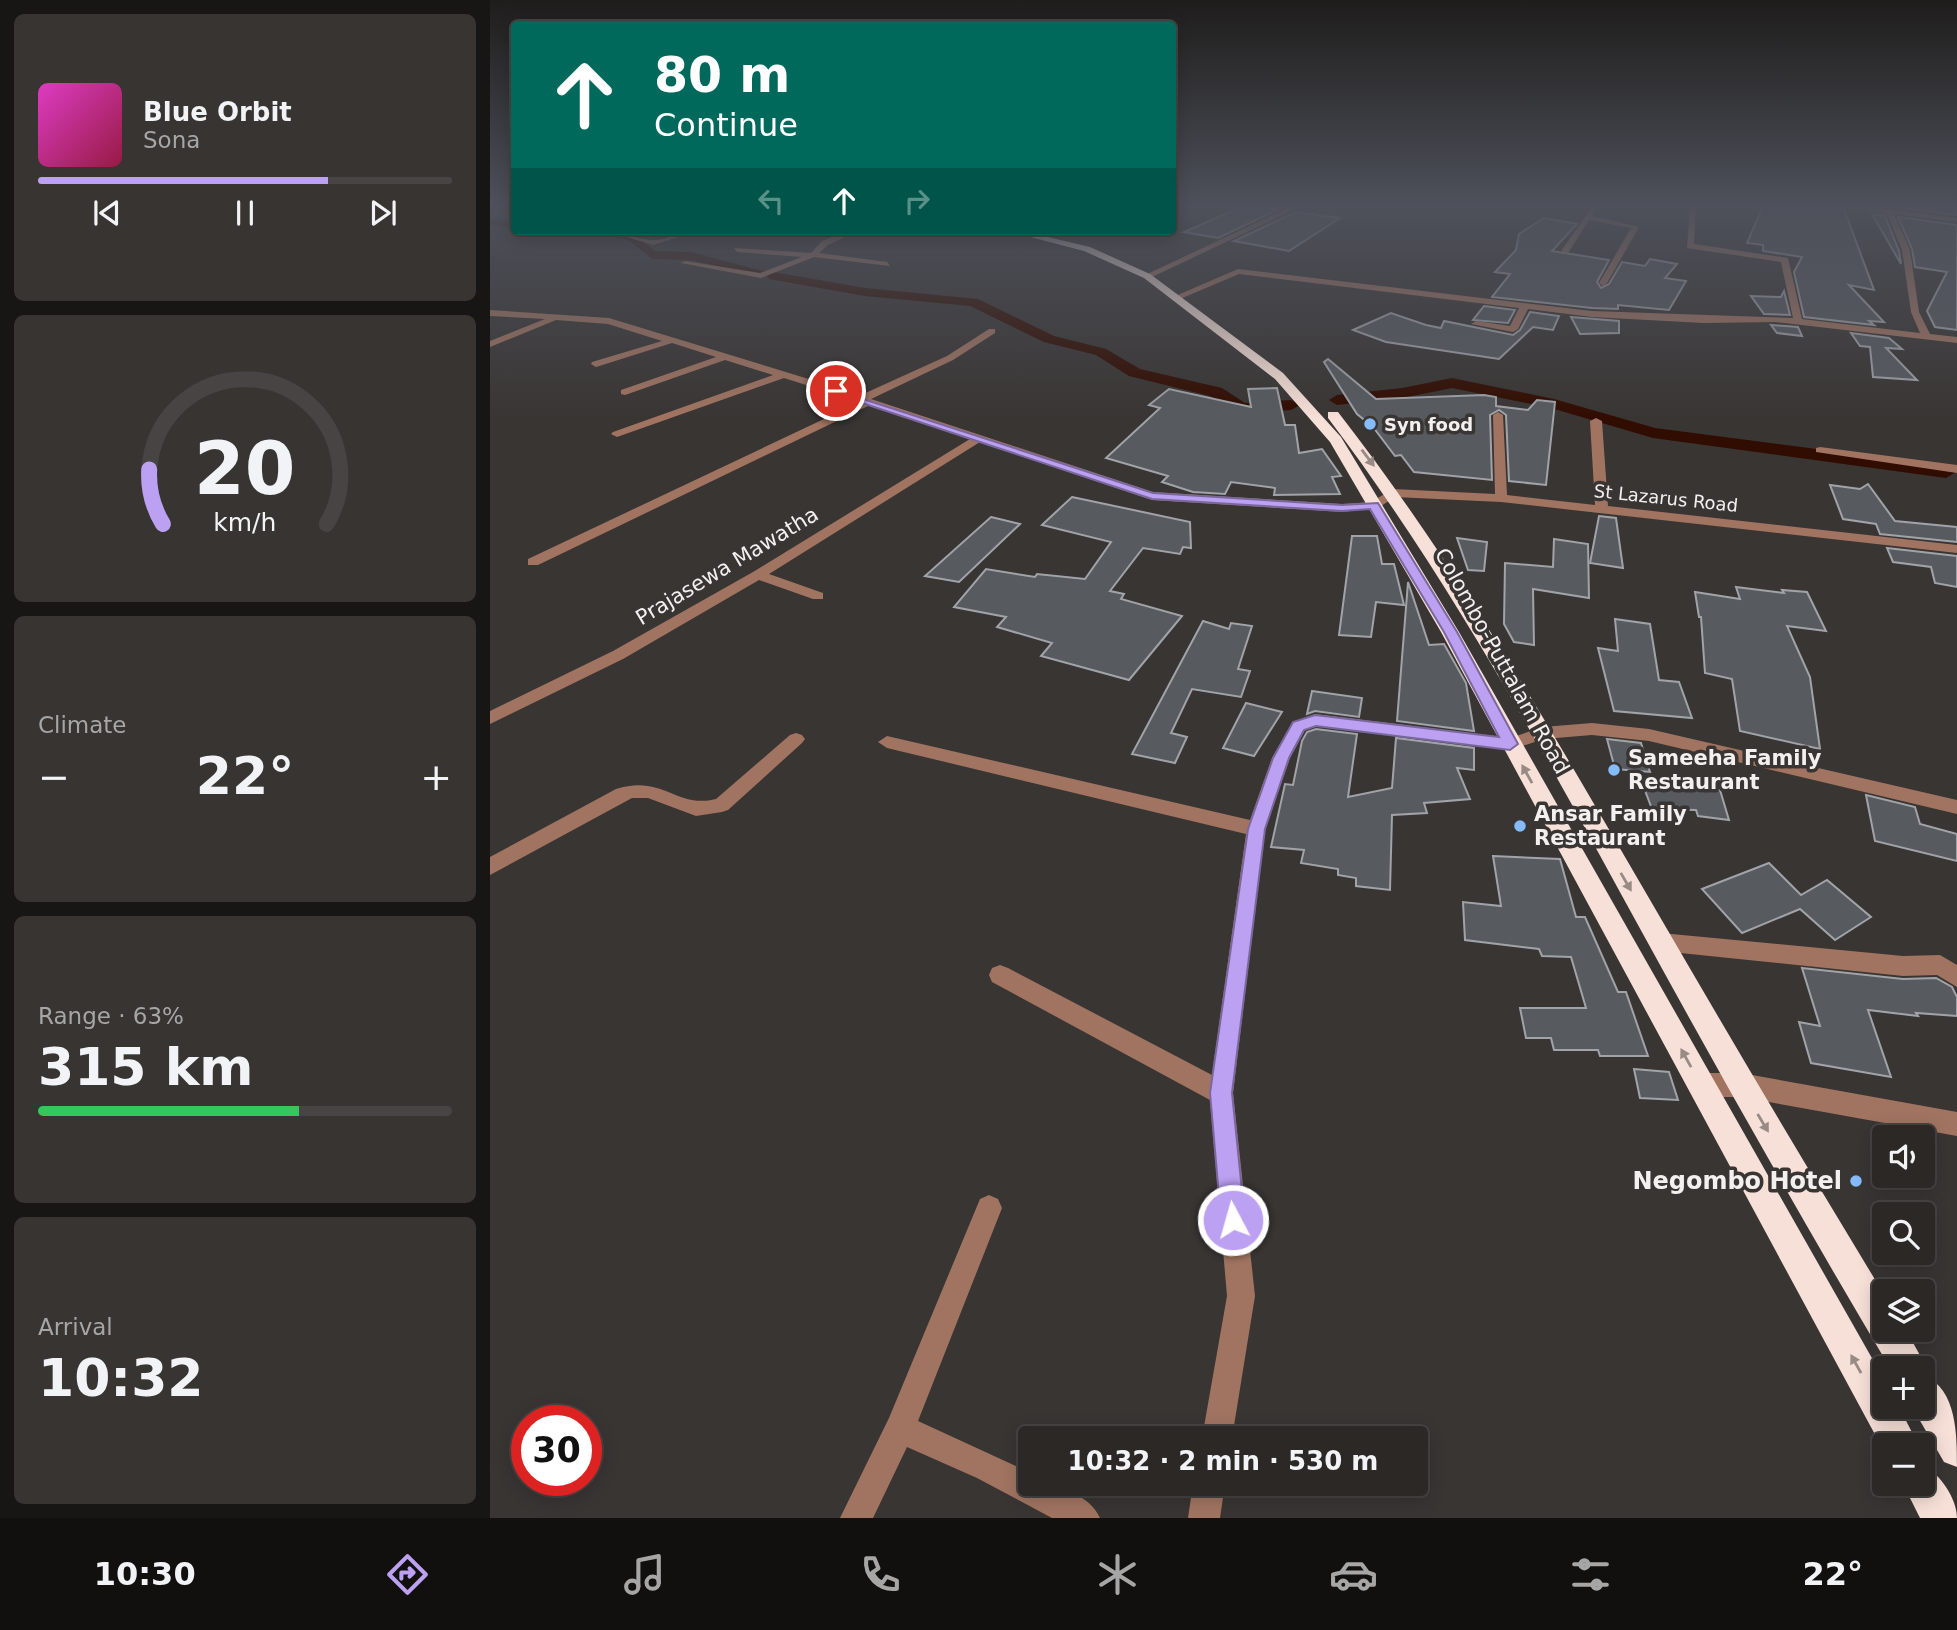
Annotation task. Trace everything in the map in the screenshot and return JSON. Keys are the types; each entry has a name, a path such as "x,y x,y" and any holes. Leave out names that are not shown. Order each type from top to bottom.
{"highway":[{"name":"Colombo-Puttalam Road","path":"1156,277 1182,295 1300,397 1383,499 1543,733 1741,1085 1872,1307"},
{"name":"Colombo-Puttalam Road","path":"1383,499 1510,744 1893,1433"},
{"path":"1935,1412 1957,1449"},
{"path":"1929,1496 1941,1518"}],"street":[{"path":"1182,295 1224,277"},
{"path":"1284,277 1524,307 1703,320 1798,321 1957,340"},
{"path":"1603,283 1607,277"},
{"path":"1789,277 1798,321"},
{"path":"1910,277 1915,312 1926,335"},
{"path":"1476,324 1513,329 1524,307"},
{"name":"St Lazarus Road","path":"490,313 609,321 865,400 1152,496 1342,508 1383,499 1502,498 1957,549"},
{"path":"490,344 557,318"},
{"path":"533,562 950,358 992,331"},
{"path":"596,364 670,341"},
{"path":"625,392 722,358"},
{"path":"617,434 783,375"},
{"path":"1498,415 1502,498"},
{"path":"1595,421 1602,508"},
{"name":"Prajasewa Mawatha","path":"490,718 618,655 758,575 979,438"},
{"path":"1820,450 1945,465 1957,469"},
{"path":"758,575 818,596"},
{"path":"1219,1426 1241,1296 1221,1093 1256,829 1281,758 1299,726 1315,720 1510,744 1543,733 1592,729 1649,736 1957,807"},
{"path":"490,867 621,794 640,790 688,808 709,809 722,805 796,739"},
{"path":"887,742 1256,829"},
{"path":"1661,942 1903,966 1940,965 1957,977"},
{"path":"1000,975 1221,1093"},
{"path":"1700,1085 1741,1085 1957,1124"},
{"path":"856,1518 900,1429 989,1208"},
{"path":"900,1429 988,1467 1084,1518"},
{"path":"1204,1518 1207,1496"}],"building":[{"path":"1508,277 1600,277 1597,282 1601,288 1609,284 1613,277 1666,277 1686,281 1669,310 1618,305 1618,309 1592,308 1492,297"},
{"path":"1795,277 1869,277 1874,290 1849,285 1884,322 1869,321 1874,325 1804,317"},
{"path":"1945,277 1957,277 1957,330 1935,327 1927,311"},
{"path":"1784,291 1790,315 1764,314 1751,296 1781,297"},
{"path":"1484,306 1515,310 1508,323 1473,320"},
{"path":"1530,312 1559,316 1553,330 1533,327 1499,359 1386,342 1353,330 1391,313 1441,328 1444,321 1513,335 1520,330"},
{"path":"1571,317 1619,321 1619,333 1580,334"},
{"path":"1771,325 1798,327 1802,336 1777,333"},
{"path":"1851,333 1889,338 1902,349 1886,348 1917,380 1873,377 1870,347 1860,346"},
{"path":"1328,359 1376,399 1484,395 1496,397 1496,406 1528,410 1537,400 1555,402 1546,485 1509,481 1506,415 1499,410 1490,415 1492,480 1414,472 1401,455 1395,456 1373,427 1357,414 1324,362"},
{"path":"1277,388 1285,425 1295,425 1299,453 1322,449 1341,476 1332,477 1340,494 1274,495 1275,488 1231,482 1225,494 1193,492 1162,482 1168,476 1106,458 1160,408 1149,405 1169,389 1251,407 1248,389"},
{"path":"1868,484 1895,521 1957,527 1957,542 1880,534 1876,524 1843,519 1830,485 1860,489"},
{"path":"1072,497 1190,522 1191,548 1183,547 1180,554 1143,548 1110,591 1124,594 1121,599 1182,616 1129,680 1041,656 1052,643 997,627 1006,617 954,607 986,569 1035,577 1037,574 1085,579 1111,542 1042,525"},
{"path":"1599,516 1616,518 1623,568 1590,563"},
{"path":"991,517 1020,524 959,582 925,576"},
{"path":"1352,536 1377,536 1382,564 1394,564 1404,605 1376,602 1371,637 1339,635"},
{"path":"1457,538 1487,542 1484,571 1468,570"},
{"path":"1554,539 1588,544 1589,598 1533,589 1534,645 1514,642 1504,624 1505,563 1553,567"},
{"path":"1887,548 1957,556 1957,587 1935,583 1931,567 1893,562"},
{"path":"1408,582 1429,645 1444,644 1466,683 1474,731 1397,721"},
{"path":"1736,587 1784,593 1782,590 1807,592 1826,631 1787,626 1810,677 1820,749 1740,731 1732,679 1705,673 1701,617 1695,592 1740,599"},
{"path":"1615,619 1650,624 1659,680 1679,682 1692,718 1614,711 1598,648 1618,651"},
{"path":"1203,621 1229,629 1231,623 1252,626 1238,669 1250,671 1241,697 1192,689 1171,733 1187,737 1175,763 1132,754"},
{"path":"1312,691 1362,698 1359,717 1315,711 1307,714"},
{"path":"1246,703 1282,712 1254,756 1223,748"},
{"path":"1316,729 1357,734 1348,797 1392,788 1396,738 1474,748 1474,770 1457,768 1470,799 1424,803 1427,813 1392,815 1390,890 1356,886 1356,878 1338,875 1338,869 1301,863 1304,850 1271,847 1285,784 1293,785 1302,741 1307,732"},
{"path":"1607,739 1641,743 1650,772 1615,769"},
{"path":"1641,780 1720,790 1729,820 1698,816 1696,810 1652,809"},
{"path":"1866,795 1915,807 1920,824 1957,834 1957,861 1875,841"},
{"path":"1493,856 1560,859 1576,917 1585,917 1618,992 1626,992 1648,1056 1600,1056 1598,1050 1554,1050 1551,1038 1526,1038 1520,1008 1586,1008 1571,957 1542,956 1539,949 1465,940 1463,902 1501,906"},
{"path":"1769,863 1801,895 1827,880 1871,917 1835,940 1800,909 1742,933 1702,889"},
{"path":"1802,968 1903,979 1936,978 1952,987 1957,997 1957,1016 1916,1013 1918,1016 1868,1010 1891,1077 1811,1063 1799,1022 1820,1026"},
{"path":"1634,1069 1669,1072 1678,1100 1640,1098"}],"waterway":[{"path":"779,277 865,292 973,302 1049,339 1101,352 1135,373 1216,392 1242,408 1291,405"},
{"path":"1337,400 1402,393 1452,383 1554,404 1653,433 1946,472"}],"place":[{"name":"Syn food","path":"1370,424"},
{"name":"Sameeha Family Restaurant","path":"1614,770"},
{"name":"Ansar Family Restaurant","path":"1520,826"},
{"name":"Negombo Hotel","path":"1856,1181"}],"route":[{"path":"836,391 1152,496 1342,508 1374,505 1450,632 1510,744 1315,720 1299,726 1281,758 1256,829 1221,1093 1233,1220"}]}
